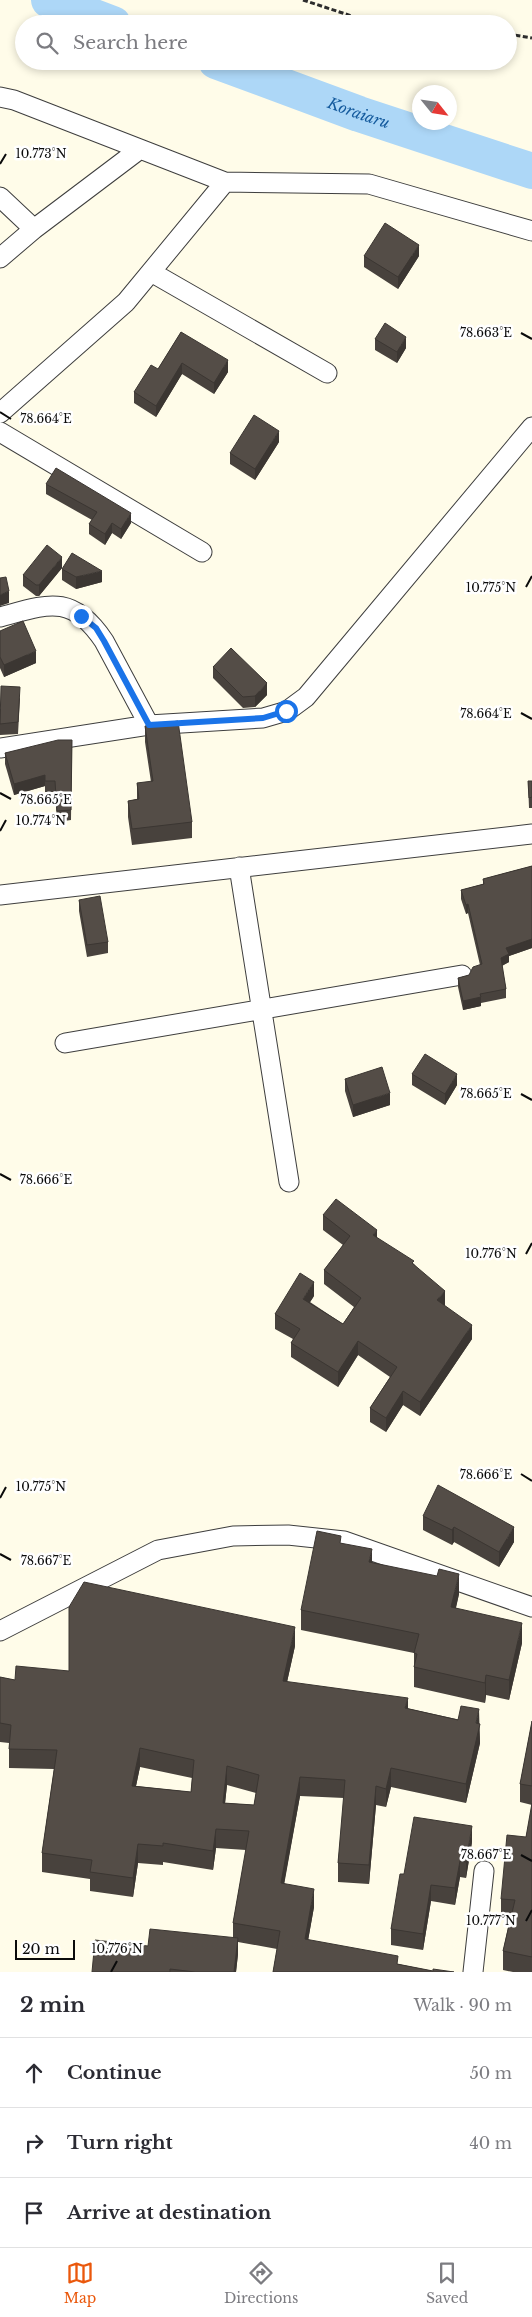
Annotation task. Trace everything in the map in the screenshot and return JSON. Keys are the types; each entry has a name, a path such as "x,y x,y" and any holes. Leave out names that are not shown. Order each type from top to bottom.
{"street":[{"path":"0,97 14,100 225,182 369,184 532,231"},
{"path":"0,258 34,229 140,148"},
{"path":"0,413 126,302 225,182"},
{"path":"0,197 34,229"},
{"path":"151,272 327,373"},
{"path":"0,748 149,725 263,718 286,711 306,697 532,428"},
{"path":"0,432 202,552"},
{"path":"0,617 42,606 57,605 70,608 96,628 149,725"},
{"path":"0,895 532,834"},
{"path":"238,867 289,1182"},
{"path":"65,1043 462,975"},
{"path":"0,1631 158,1550 233,1536 288,1535 344,1541 532,1607"},
{"path":"473,1972 484,1871"}],"path":[{"path":"303,0 349,15"},
{"path":"517,36 532,38"}],"building":[{"path":"385,223 419,245 398,277 364,256"},
{"path":"385,323 406,337 397,352 375,339"},
{"path":"181,332 228,360 214,383 182,363 156,406 134,392 151,365 158,369"},
{"path":"254,415 279,431 255,469 230,453"},
{"path":"56,468 131,513 121,529 112,523 105,534 89,524 97,512 46,484"},
{"path":"47,545 62,557 39,585 36,585 23,575"},
{"path":"72,553 102,571 76,577 62,569"},
{"path":"6,577 9,591 0,595 0,578"},
{"path":"23,621 36,651 4,665 0,657 0,631"},
{"path":"231,648 267,683 255,696 243,697 213,667"},
{"path":"1,686 20,687 18,722 0,724"},
{"path":"178,721 192,822 132,829 128,801 139,799 137,783 153,781 145,726"},
{"path":"58,740 72,740 71,810 57,811 55,781 45,781 45,775 14,784 5,753"},
{"path":"528,781 532,781 532,797 529,798"},
{"path":"532,866 532,939 506,948 509,954 501,958 506,989 480,994 481,997 463,1001 458,978 469,975 473,967 482,964 468,904 466,905 461,890 484,884 483,879"},
{"path":"100,896 108,942 87,945 79,900"},
{"path":"425,1054 457,1074 445,1094 412,1074"},
{"path":"382,1067 390,1093 353,1105 345,1079"},
{"path":"336,1199 377,1230 373,1235 414,1261 412,1263 445,1291 437,1300 472,1325 420,1402 403,1391 386,1418 370,1408 397,1367 358,1341 338,1372 291,1343 300,1329 275,1314 300,1273 314,1282 303,1299 343,1324 361,1298 324,1270 350,1236 323,1215"},
{"path":"438,1485 514,1527 499,1552 454,1527 452,1530 423,1516"},
{"path":"317,1531 341,1536 340,1543 372,1549 369,1562 437,1576 439,1569 459,1574 451,1607 522,1623 509,1680 486,1675 485,1683 414,1667 417,1654 414,1653 419,1634 301,1610"},
{"path":"84,1582 295,1627 283,1681 408,1698 405,1708 458,1720 461,1706 479,1709 476,1723 480,1724 466,1784 391,1768 386,1789 376,1786 369,1865 338,1863 345,1780 300,1777 281,1883 314,1889 305,1939 398,1956 397,1964 433,1971 433,1969 454,1972 273,1972 280,1931 233,1923 249,1831 216,1829 213,1851 163,1843 163,1846 138,1844 133,1878 90,1872 92,1860 42,1853 57,1750 9,1749 11,1725 0,1723 0,1677 15,1680 16,1666 69,1671 69,1607","holes":["140,1748 194,1760 191,1792 132,1786","227,1766 259,1775 254,1805 223,1803"]},
{"path":"532,1721 532,1786 520,1784"},
{"path":"532,1803 532,1957 503,1951 515,1900 501,1899 507,1835 526,1837"},
{"path":"414,1817 472,1826 466,1862 460,1861 455,1888 431,1885 423,1934 391,1929 400,1874 404,1874"},
{"path":"150,1929 238,1938 234,1972 195,1972 170,1969 170,1972 92,1972 95,1940 148,1946"}],"waterway":[{"name":"Koraiaru","path":"49,0 89,15"},
{"name":"Koraiaru","path":"240,70 359,114 532,171"}],"route":[{"path":"81,616 96,628 149,725 263,718 286,711"}]}
